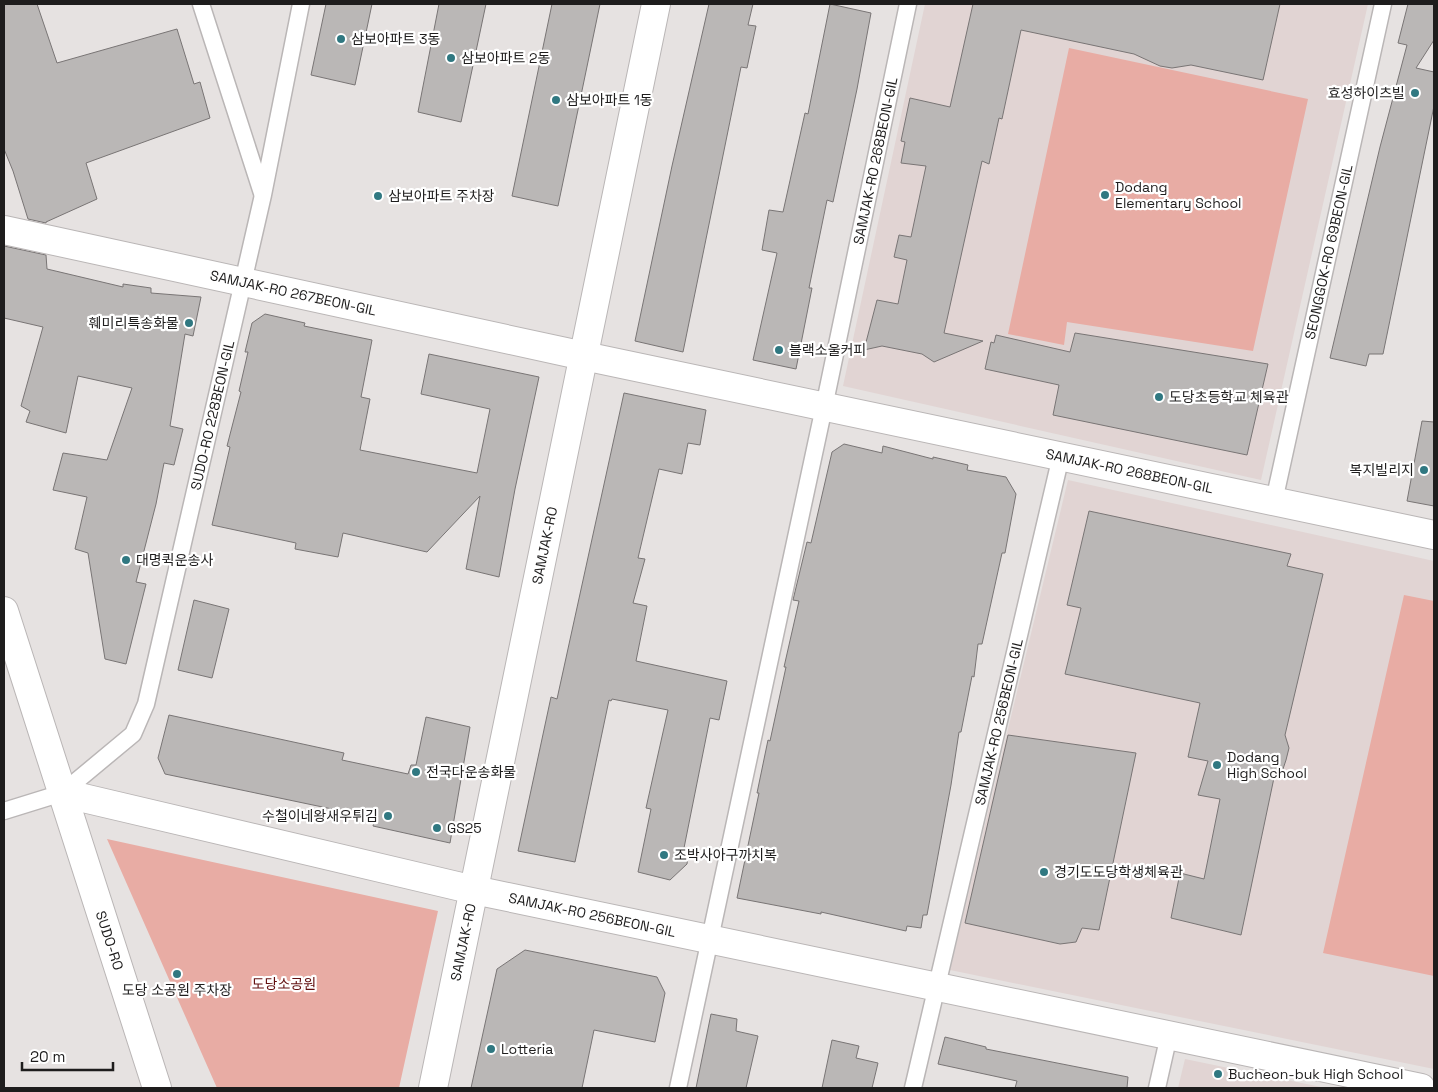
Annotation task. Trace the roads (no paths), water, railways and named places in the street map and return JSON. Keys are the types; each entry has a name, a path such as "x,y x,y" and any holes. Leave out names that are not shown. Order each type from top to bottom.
{"street":[{"name":"SAMJAK-RO","path":"433,1088 656,4"},
{"name":"SAMJAK-RO 267BEON-GIL","path":"4,230 584,356"},
{"name":"SAMJAK-RO 268BEON-GIL","path":"584,356 1434,535"},
{"name":"SUDO-RO","path":"4,611 157,1088"},
{"name":"SAMJAK-RO 256BEON-GIL","path":"62,793 474,890 1421,1088"}],"lane":[{"path":"202,4 262,195"},
{"name":"SUDO-RO 228BEON-GIL","path":"62,793 133,734 146,704 262,195 301,4"},
{"name":"SAMJAK-RO 268BEON-GIL","path":"824,407 908,4"},
{"name":"SEONGGOK-RO 69BEON-GIL","path":"1274,501 1383,4"},
{"path":"678,1088 824,407"},
{"name":"SAMJAK-RO 256BEON-GIL","path":"937,987 1061,456"},
{"path":"4,813 62,793"},
{"path":"913,1088 937,987"},
{"path":"1157,1088 1169,1035"}],"place":[{"name":"삼보아파트 3동","path":"341,39"},
{"name":"삼보아파트 2동","path":"451,58"},
{"name":"효성하이츠빌","path":"1415,93"},
{"name":"삼보아파트 1동","path":"556,100"},
{"name":"Dodang Elementary School","path":"1105,195"},
{"name":"삼보아파트 주차장","path":"378,196"},
{"name":"훼미리특송화물","path":"189,323"},
{"name":"블랙소울커피","path":"779,350"},
{"name":"도당초등학교 체육관","path":"1159,397"},
{"name":"복지빌리지","path":"1424,470"},
{"name":"대명퀵운송사","path":"126,560"},
{"name":"Dodang High School","path":"1217,765"},
{"name":"전국다운송화물","path":"416,772"},
{"name":"수철이네왕새우튀김","path":"388,816"},
{"name":"GS25","path":"437,828"},
{"name":"조박사아구까치복","path":"664,855"},
{"name":"경기도도당학생체육관","path":"1044,872"},
{"name":"도당 소공원 주차장","path":"177,974"},
{"name":"Lotteria","path":"491,1049"},
{"name":"Bucheon-buk High School","path":"1218,1074"}],"park label":[{"name":"도당소공원","path":"284,984"}]}
